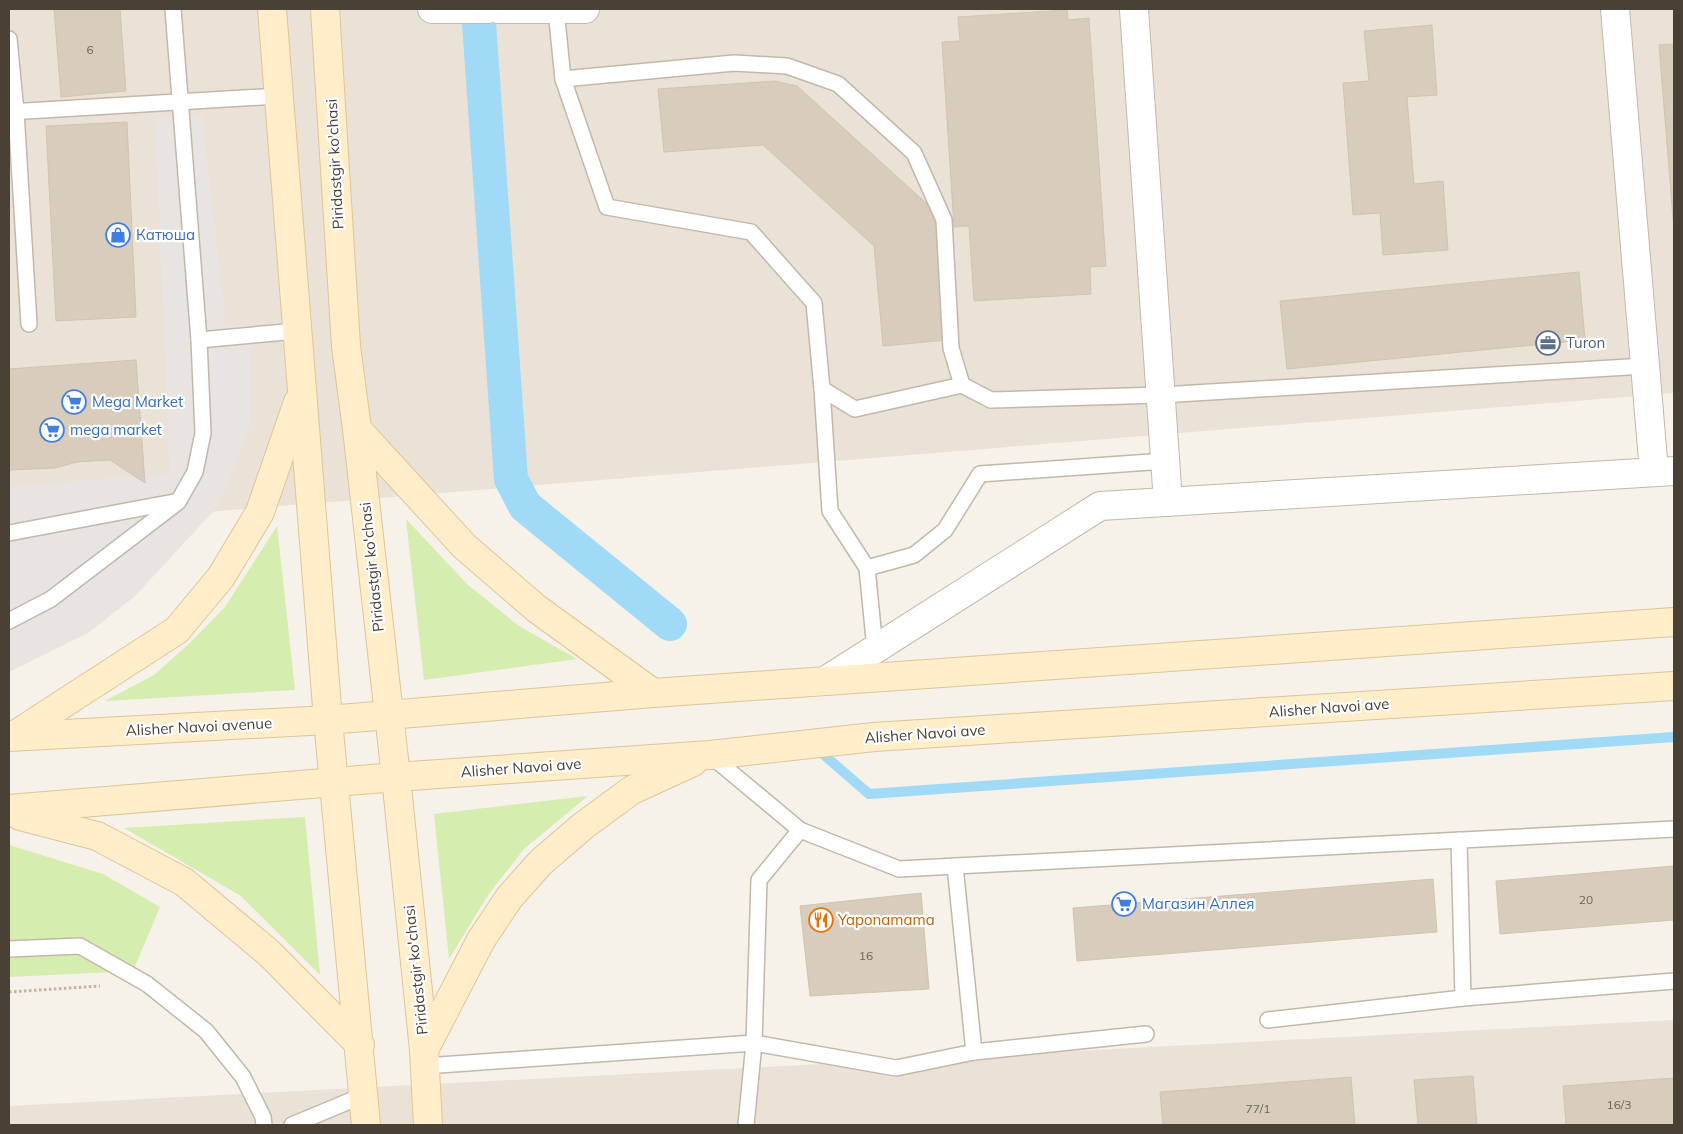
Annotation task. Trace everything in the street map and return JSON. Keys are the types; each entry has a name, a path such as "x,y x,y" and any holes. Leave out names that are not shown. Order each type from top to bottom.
{"main road":[{"path":"272,9 328,720 366,1125"},
{"name":"Piridastgir ko'chasi","path":"325,9 346,346 396,777 424,1058 428,1125"},
{"path":"11,737 177,630 221,577 260,512 301,393"},
{"path":"357,429 464,546 537,609 653,693"},
{"path":"389,715 653,693 1674,622"},
{"name":"Alisher Navoi ave","path":"9,811 334,784 396,777 710,755 874,737 1674,686"},
{"name":"Alisher Navoi avenue","path":"11,737 389,715"},
{"path":"424,1058 482,940 509,898 541,862 583,826 632,790 710,755"},
{"path":"9,811 96,836 184,882 269,953 360,1045"}],"street":[{"path":"432,9 488,9"},
{"path":"498,9 585,9"},
{"path":"1134,9 1168,502"},
{"path":"825,681 1100,506 1664,471 1645,366 1615,9"}],"lane":[{"path":"9,621 51,598 178,502 195,472 203,433 199,340 173,9"},
{"path":"556,9 563,79 608,207 751,232 814,303 830,511 868,568 875,649"},
{"path":"9,39 12,112 29,324"},
{"path":"563,79 734,63 787,66 838,84 914,153 944,220 951,348 962,385"},
{"path":"12,112 278,96"},
{"path":"199,340 296,332"},
{"path":"822,389 855,409 962,385 991,400 1161,396 1645,366"},
{"path":"868,568 914,555 945,530 980,474 1165,461"},
{"path":"9,533 178,502"},
{"path":"710,755 800,830 899,869 1674,829"},
{"path":"746,1125 754,1044 759,880 800,830"},
{"path":"1459,840 1463,998"},
{"path":"955,866 974,1052"},
{"path":"9,950 80,946 147,984 206,1030 243,1077 262,1116 264,1125"},
{"path":"1268,1020 1463,998 1674,981"},
{"path":"424,1058 754,1044 896,1068 974,1052 1146,1034"},
{"path":"292,1125 364,1095"}],"path":[{"path":"9,992 147,984"}],"shaded area":[{"path":"9,9 1674,9 1674,393 9,528"},
{"path":"202,114 226,325 250,325 251,424 220,504 135,596 88,633 9,672 9,487 170,473 155,118"},
{"path":"1674,1020 1674,1125 9,1125 9,1106"}],"green space":[{"path":"406,519 468,585 519,626 577,659 424,680"},
{"path":"277,526 295,690 105,701 154,675 191,642 225,607"},
{"path":"588,796 524,849 488,895 449,959 434,814"},
{"path":"305,817 320,975 241,896 124,828"},
{"path":"9,845 103,874 160,907 133,971 9,977"}],"building":[{"path":"54,9 120,9 126,91 61,97"},
{"path":"1067,10 1068,20 1089,18 1106,266 1090,267 1091,294 974,301 969,226 954,227 942,42 960,41 958,17"},
{"path":"1432,25 1437,95 1407,97 1414,184 1443,181 1448,250 1383,255 1380,213 1353,215 1343,83 1369,81 1364,31"},
{"path":"1674,44 1674,231 1659,45"},
{"path":"775,81 797,86 926,203 938,227 947,340 883,346 874,246 763,145 664,152 658,89"},
{"path":"127,122 136,317 56,321 46,126"},
{"path":"1579,272 1585,340 1287,369 1280,301"},
{"name":"Mega Market","path":"136,360 145,483 110,460 77,462 55,468 9,470 9,369"},
{"path":"1674,866 1674,920 1500,934 1496,881"},
{"path":"1433,879 1437,932 1077,961 1073,908"},
{"path":"921,893 929,989 810,996 800,906"},
{"path":"1473,1076 1477,1125 1418,1125 1414,1080"},
{"path":"1351,1077 1355,1125 1163,1125 1160,1092"},
{"path":"1674,1078 1674,1125 1566,1125 1563,1086"}],"waterway":[{"path":"478,9 511,479 525,506 670,624"},
{"path":"824,755 869,794 1674,737"}],"place":[{"name":"Катюша","path":"118,235"},
{"name":"Turon","path":"1548,343"},
{"name":"Mega Market","path":"74,402"},
{"name":"mega market","path":"52,430"},
{"name":"Магазин Аллея","path":"1124,904"},
{"name":"Yaponamama","path":"821,920"}]}
